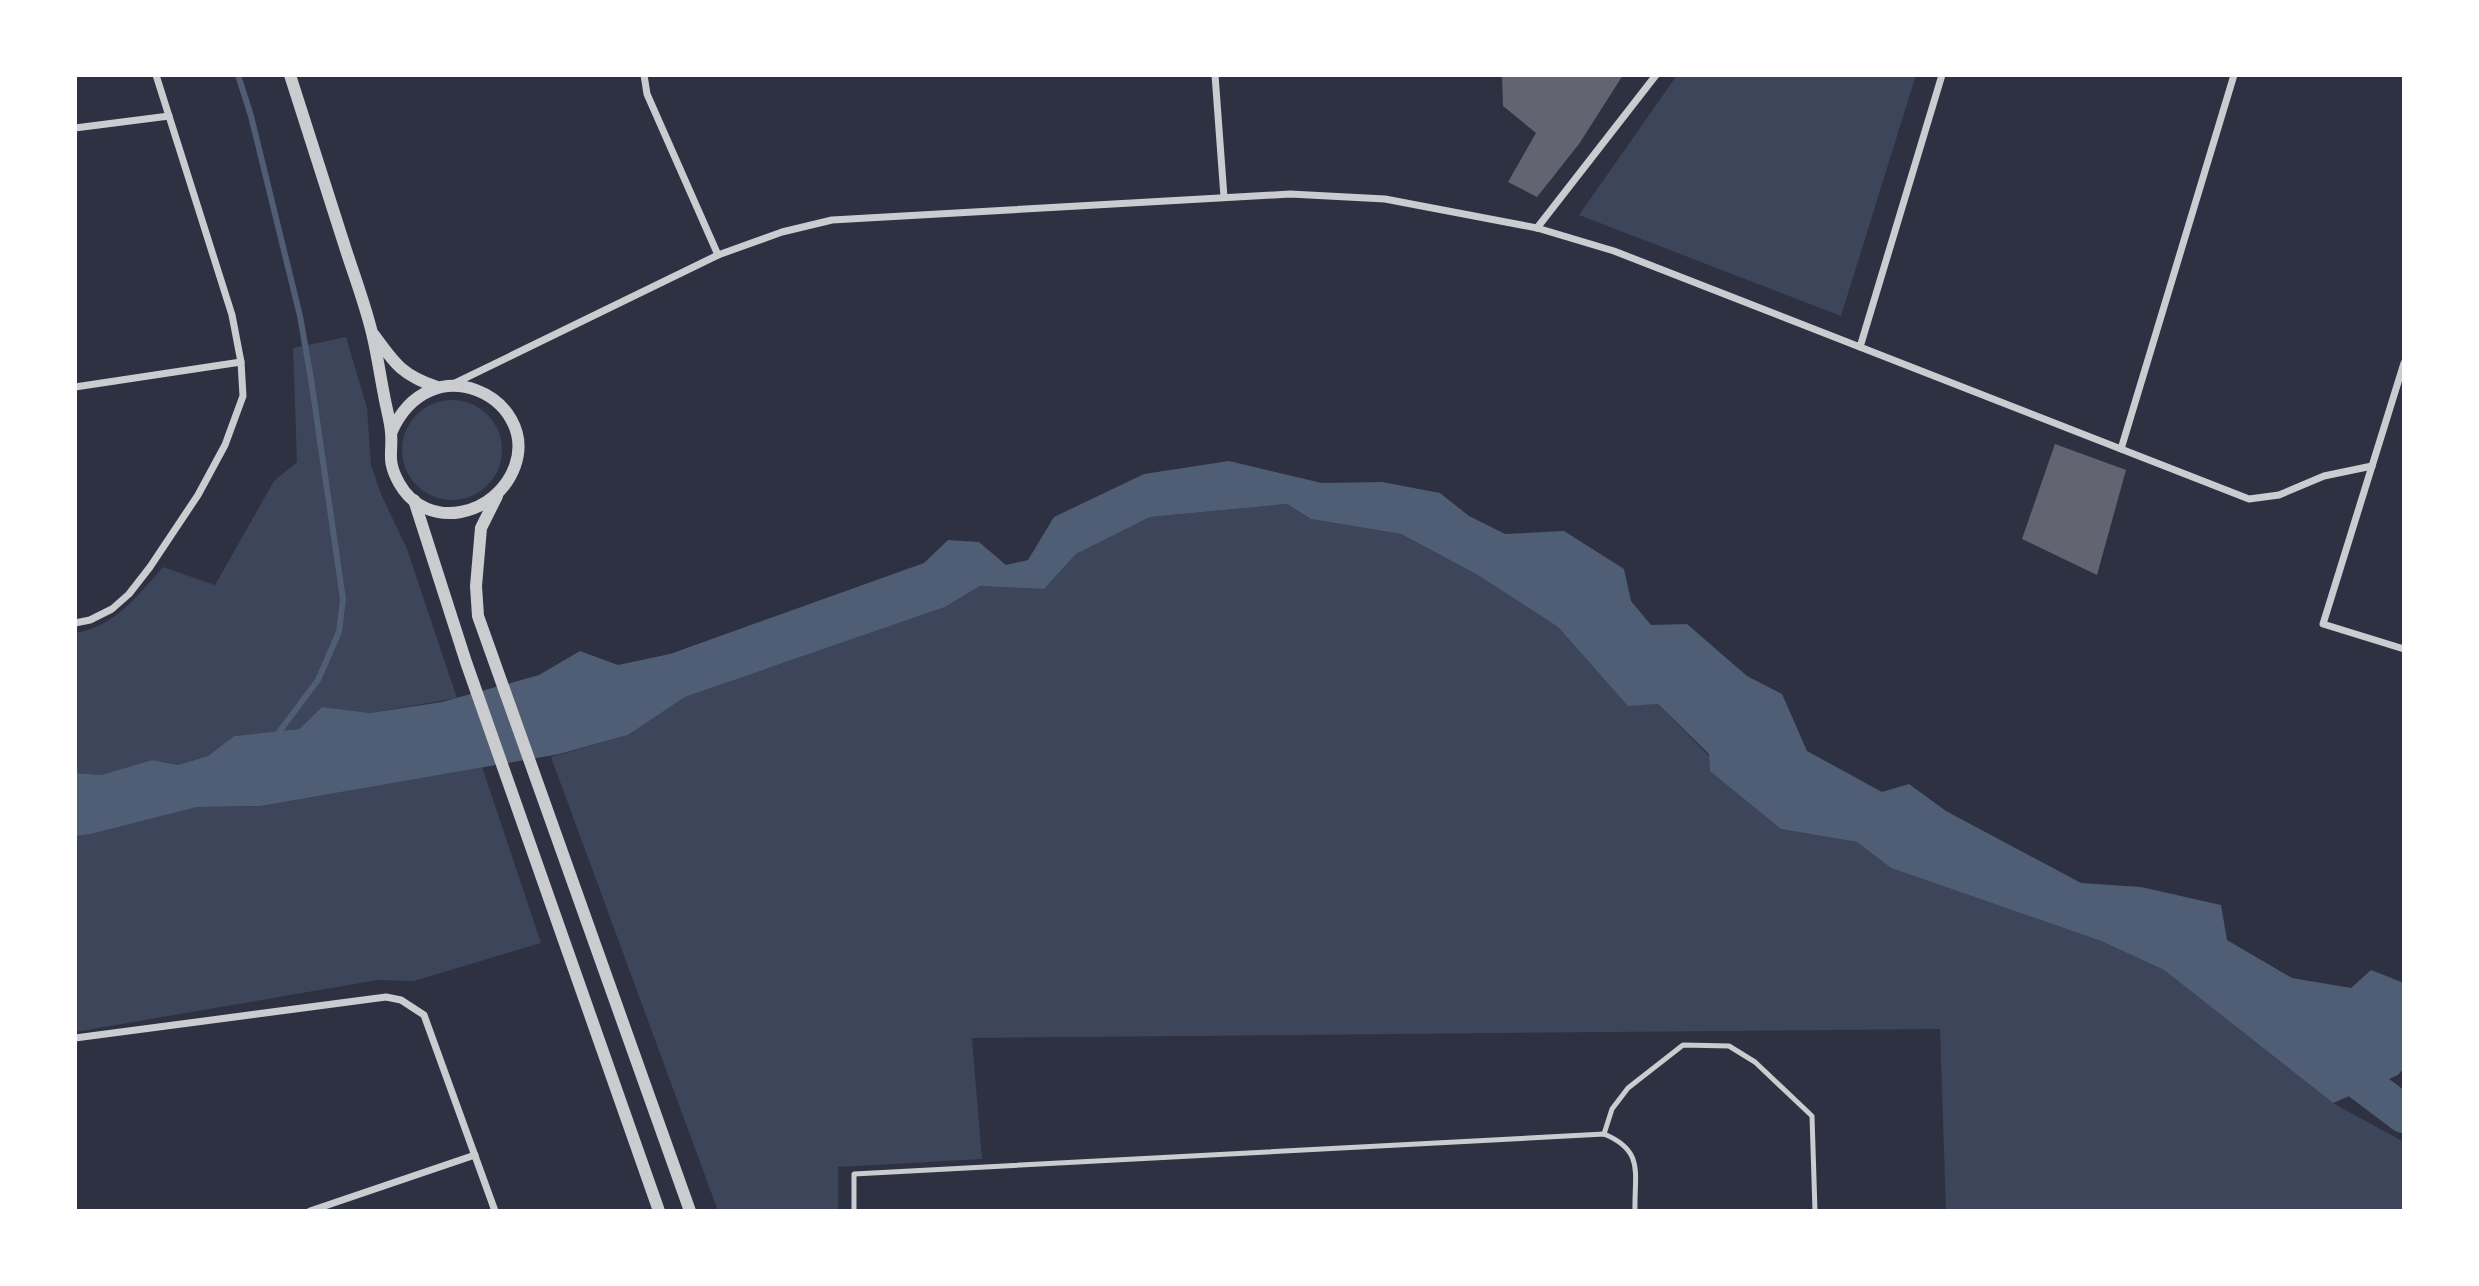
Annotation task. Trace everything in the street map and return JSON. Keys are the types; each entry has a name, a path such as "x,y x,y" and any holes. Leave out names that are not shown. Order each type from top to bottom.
{"street":[{"path":"75,623 90,620 112,610 150,568 198,495 225,445 243,396 241,362 232,315 156,75"},
{"path":"290,75 372,332 391,433 389,452 393,470 401,486 414,500 435,511 453,513 473,510 497,496"},
{"path":"644,75 647,94 719,255"},
{"path":"1214,75 1224,197"},
{"path":"1537,228 1656,75"},
{"path":"1860,347 1942,75"},
{"path":"2121,449 2234,75"},
{"path":"75,128 169,116"},
{"path":"391,433 398,417 422,394 442,387 719,255 782,232 832,220 1290,194 1385,199 1537,228 1614,251 2249,499 2279,495 2325,476 2372,466"},
{"path":"372,332 396,366 417,380 442,387 458,385 475,389 493,398 505,411 513,427 517,440 516,462 509,481 497,496 481,528 475,586 478,615 690,1211"},
{"path":"75,387 241,362"},
{"path":"2404,363 2323,624 2404,649"},
{"path":"414,500 466,662 659,1211"},
{"path":"75,1038 386,997 401,1000 424,1015 495,1211"},
{"path":"310,1211 475,1155"}],"lane":[{"path":"1604,1134 1612,1109 1628,1088 1683,1045 1729,1046 1755,1062 1812,1115 1815,1211"},
{"path":"854,1211 854,1174 1604,1134 1621,1141 1634,1156 1635,1211"}],"shaded area":[{"path":"1677,75 1916,75 1841,316 1579,215"},
{"path":"346,337 367,408 371,465 381,494 407,549 457,698 370,713 322,707 299,729 234,736 208,756 178,765 152,760 101,775 75,773 75,633 89,630 114,617 135,599 163,567 215,585 274,481 297,462 293,348"},
{"path":"452,400 471,404 487,415 498,431 502,450 498,469 487,485 471,496 452,500 433,496 417,485 406,469 402,450 406,431 417,415 433,404"},
{"path":"1229,461 1322,483 1382,482 1440,493 1469,516 1505,534 1564,531 1624,569 1631,601 1651,625 1687,624 1747,676 1782,694 1807,751 1882,792 1909,784 1946,811 2081,883 2141,887 2221,905 2227,940 2292,978 2351,988 2371,970 2404,983 2404,1068 2398,1075 2333,1103 2164,970 2101,941 1891,868 1857,842 1781,829 1710,771 1709,754 1658,704 1628,706 1558,627 1476,574 1401,534 1311,519 1287,504 1150,517 1076,554 1044,589 980,586 945,607 685,697 628,735 559,754 261,806 197,807 75,836 75,773 101,775 152,760 178,765 208,756 234,736 299,729 322,707 370,713 442,702 539,675 580,651 618,665 670,654 924,563 948,540 979,542 1006,565 1028,560 1054,517 1144,474"},
{"path":"1287,504 1311,519 1401,534 1476,574 1558,627 1628,705 1658,704 1781,829 1857,842 1891,868 2101,941 2164,970 2333,1103 2404,1142 2404,1211 1946,1211 1940,1029 972,1038 982,1159 838,1167 838,1211 718,1211 551,757 628,735 685,697 945,607 980,586 1044,589 1076,554 1150,517"},
{"path":"482,767 541,943 414,981 378,980 75,1032 75,836 197,807 261,806"}],"building":[{"path":"1502,75 1623,75 1579,144 1537,197 1508,182 1536,133 1503,106"},
{"path":"2055,444 2126,470 2097,575 2022,539"}],"waterway":[{"path":"238,75 251,116 300,316 343,599 339,632 318,680 276,736"},
{"path":"2327,1056 2404,1114"}]}
